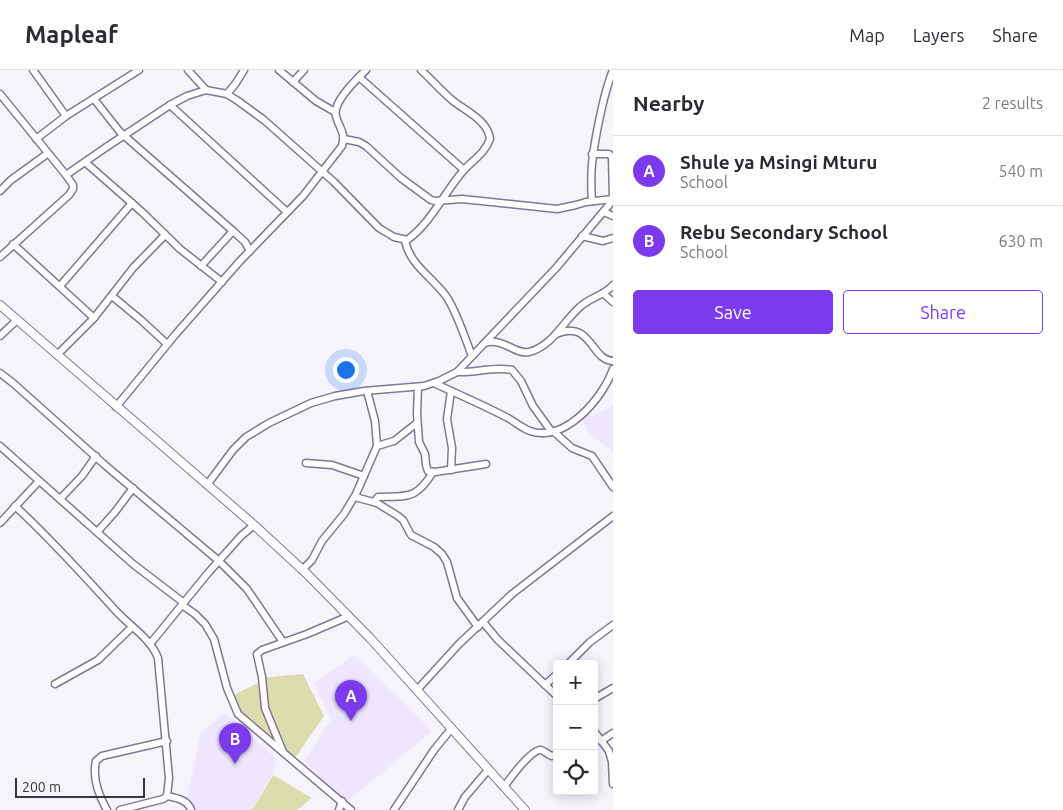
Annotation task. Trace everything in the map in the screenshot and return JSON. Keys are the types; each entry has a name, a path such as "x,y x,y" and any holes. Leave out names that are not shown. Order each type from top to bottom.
{"main road":[{"path":"0,305 254,525 302,570 349,616 525,810"}],"street":[{"path":"44,70 35,72 66,116"},
{"path":"36,139 66,116 139,70"},
{"path":"188,70 206,90"},
{"path":"227,94 244,70"},
{"path":"116,407 167,344 287,212 342,146 344,139 343,129 335,112 322,105 279,70"},
{"path":"293,82 304,70"},
{"path":"335,112 340,100 366,70"},
{"path":"405,241 413,235 464,170 486,148 490,139 487,128 476,117 452,100 421,70"},
{"path":"592,201 590,180 592,154 600,110 613,70"},
{"path":"359,77 464,170"},
{"path":"66,175 187,96 206,90 227,94 264,120 322,171 379,228 405,241"},
{"path":"0,94 73,185 69,195 0,257"},
{"path":"94,99 124,136 234,231 250,251"},
{"path":"170,106 287,212"},
{"path":"344,139 359,142 366,146 392,170 431,200 462,199 557,209 592,201 613,199"},
{"path":"0,191 11,180 48,154"},
{"path":"206,485 233,450 246,438 257,430 311,403 335,396 367,391 418,387 434,383 457,372 556,268 613,199 611,155 592,154"},
{"path":"85,162 165,235 222,282"},
{"path":"60,286 132,203"},
{"path":"604,212 613,216"},
{"path":"201,266 234,231"},
{"path":"58,356 94,318 133,268 165,235"},
{"path":"582,236 603,242 613,238"},
{"path":"240,237 259,242"},
{"path":"405,241 411,258 446,296 472,356"},
{"path":"13,244 94,318"},
{"path":"484,343 497,342 530,352 555,335 578,308 596,296 608,291 613,285"},
{"path":"603,293 613,302"},
{"path":"112,296 167,344"},
{"path":"0,336 17,320"},
{"path":"555,335 570,330 578,332 586,338 602,357 608,361 613,361"},
{"path":"457,372 468,373 498,369 512,370 521,381 533,406 552,431 572,448 592,456 613,486"},
{"path":"434,383 531,431 552,431 570,423 587,410 597,398 613,369"},
{"path":"0,373 219,561 247,589 283,642"},
{"path":"418,387 419,442 425,454 426,469 433,472 486,464"},
{"path":"302,570 312,560 322,541 344,514 355,496 377,446 375,422 367,391"},
{"path":"450,391 447,420 452,448 451,470"},
{"path":"377,446 394,441 418,423"},
{"path":"0,446 133,564 205,624 214,639 227,688 238,714 351,810"},
{"path":"60,499 82,476 96,456"},
{"path":"306,463 332,465 364,476"},
{"path":"374,502 378,497 411,495 424,485 433,472"},
{"path":"0,523 39,481"},
{"path":"98,531 133,488"},
{"path":"355,496 374,502 398,516 403,520 411,534 434,547 442,554 447,562 457,598 481,624 553,692"},
{"path":"14,506 51,541 155,650 160,665 167,741 169,778 167,796"},
{"path":"417,690 453,651 512,594 613,516"},
{"path":"150,644 219,561 241,536 254,525"},
{"path":"283,752 265,708 262,677 257,657 259,652 349,616"},
{"path":"572,660 590,642 613,625"},
{"path":"55,684 98,660 132,626"},
{"path":"545,684 553,677"},
{"path":"598,697 613,688"},
{"path":"394,810 434,750 451,729"},
{"path":"601,741 613,733"},
{"path":"598,737 608,751 612,762 613,784"},
{"path":"108,810 97,788 94,767 96,761 102,756 167,741"},
{"path":"504,787 520,766 537,750 542,750 553,756"},
{"path":"458,810 465,797 488,770"},
{"path":"120,810 163,799 167,796 181,800 188,804 192,810"},
{"path":"339,810 342,801"}],"shaded area":[{"path":"613,405 613,452 589,433 581,418 601,412"},
{"path":"354,655 432,731 346,802 304,761 331,719 314,683"},
{"path":"225,713 276,758 274,771 252,810 194,810 187,797 201,732"}],"green space":[{"path":"303,674 324,716 295,758 248,721 232,696 269,677"},
{"path":"273,775 312,798 297,810 252,810"}],"place":[{"name":"Shule ya Msingi Mturu","path":"351,721"},
{"name":"Rebu Secondary School","path":"235,764"}]}
